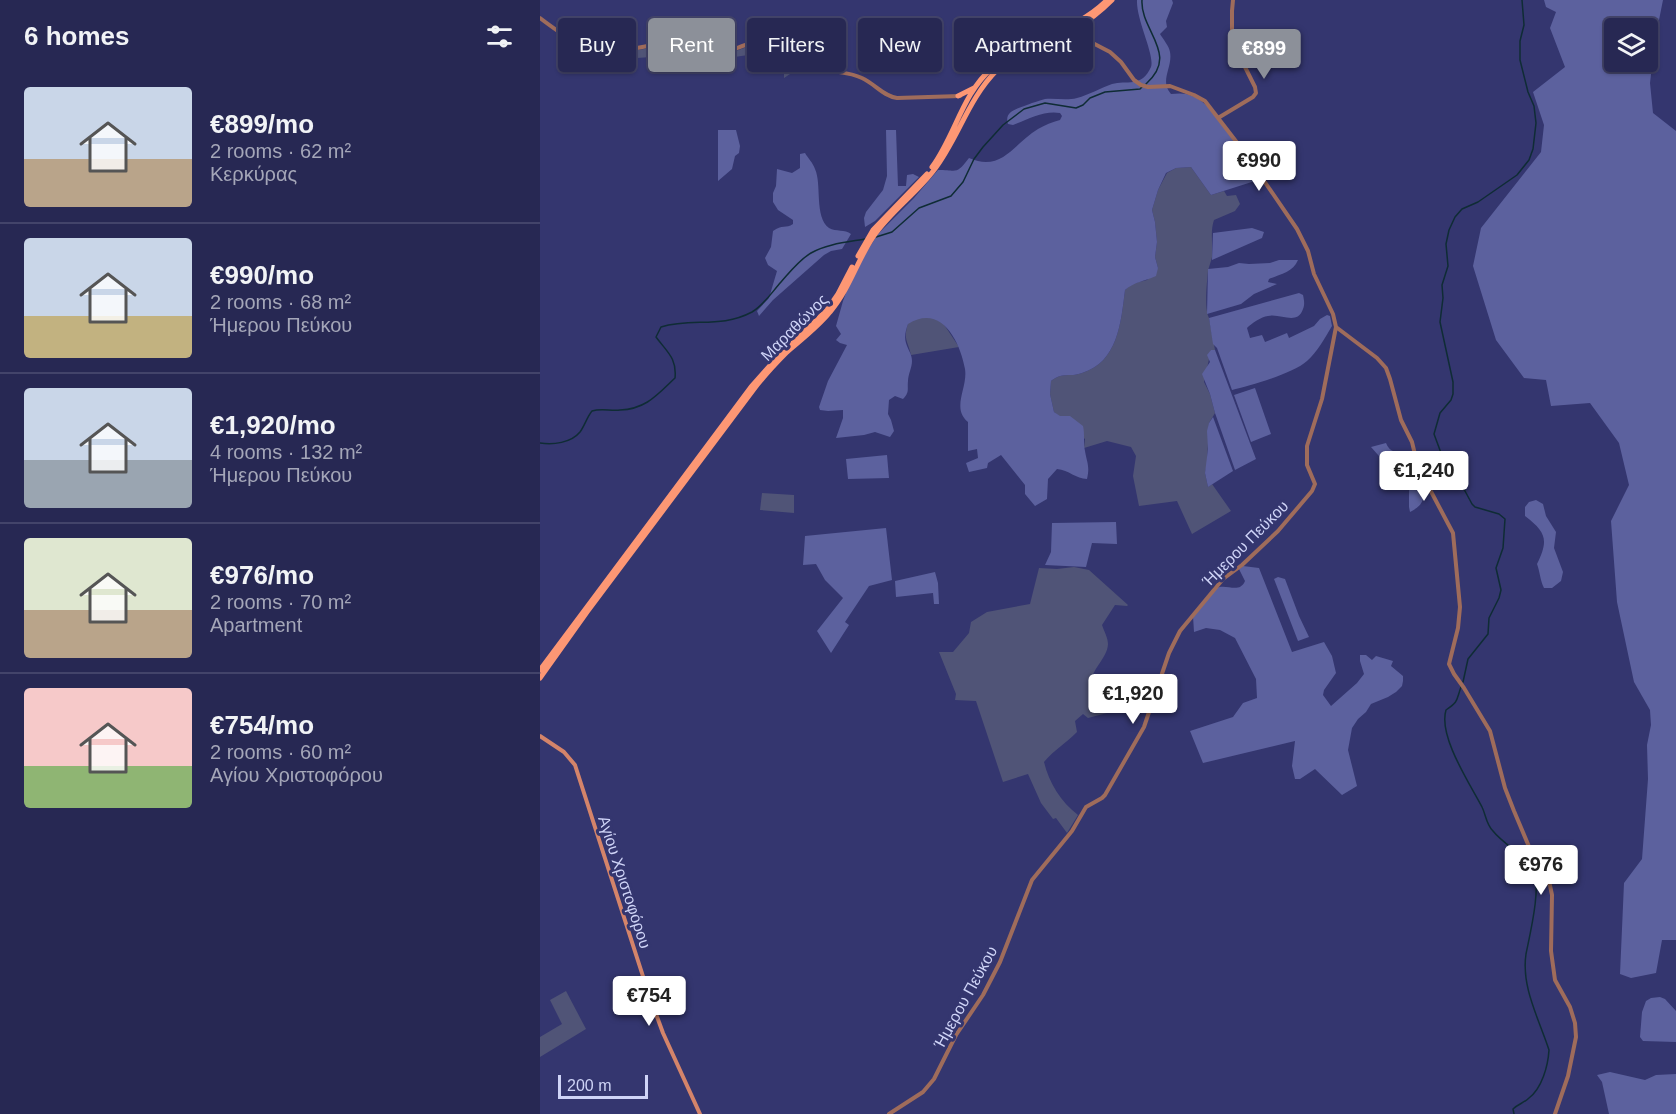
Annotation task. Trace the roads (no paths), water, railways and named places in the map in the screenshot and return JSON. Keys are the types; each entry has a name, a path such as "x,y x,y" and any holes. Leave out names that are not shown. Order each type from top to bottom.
{"main road":[{"name":"Μαραθώνος","path":"875,231 919,188 939,164 957,134 977,85 986,74 1012,53 1073,25 1091,14 1107,0"},
{"name":"Μαραθώνος","path":"1091,18 1112,0"},
{"name":"Μαραθώνος","path":"540,670 751,387 770,364 832,304 875,231 936,162 964,108 996,72"},
{"path":"964,108 956,97 977,85"},
{"name":"Μαραθώνος","path":"540,678 754,389 772,367 835,306 847,287 866,245"},
{"name":"Αγίου Χριστοφόρου","path":"540,735 564,752 575,765 652,1004 700,1114"}],"street":[{"path":"1218,118 1256,93 1256,87 1233,44 1231,34 1233,0"},
{"path":"540,18 564,36 590,49 606,52 622,51 668,44 718,53 762,42 782,48 818,68 845,72 862,78 889,97 956,97 970,100"},
{"path":"1093,42 1110,52 1141,85 1168,86 1205,101 1245,153 1297,230 1308,251 1314,274 1336,327 1377,358 1386,368 1418,467 1453,533 1460,607 1456,638 1449,664 1490,731 1505,788 1528,845 1548,876 1551,887 1552,960 1555,980 1573,1014 1576,1030 1568,1076 1555,1114"},
{"name":"Ήμερου Πεύκου","path":"889,1114 923,1092 934,1079 956,1035 983,995 1000,962 1032,880 1072,831 1086,807 1105,795 1128,752 1142,732 1171,647 1179,631 1223,579 1273,536 1314,488 1314,481 1307,465 1307,446 1322,399 1336,327"}],"waterway":[{"path":"1142,0 1143,11 1159,52 1156,73 1146,84"},
{"path":"1463,682 1468,659 1488,634 1489,618 1499,598 1501,590 1496,568 1503,548 1505,519 1499,514 1472,504 1444,461 1434,434 1440,413 1453,394 1453,382 1440,322 1442,285 1448,266 1446,244 1455,217 1462,209 1478,202 1517,175 1529,160 1533,149 1536,123 1534,106 1520,60 1520,41 1524,25 1522,0"},
{"path":"876,237 892,232 919,208 951,196 963,182 974,159 983,147 1003,125 1024,109 1045,103 1076,108 1090,98 1105,92 1142,87"},
{"path":"540,443 550,444 572,439 580,432 592,411 637,407 650,400 675,378 674,365 670,356 656,337 661,327 672,324 717,322 752,312 795,266 811,253 830,245 865,239"},
{"path":"1461,687 1453,705 1446,710 1445,721 1456,760 1491,828 1530,864 1535,876 1536,897 1526,954 1526,979 1549,1050 1541,1083 1534,1094 1513,1109 1514,1114"}]}
